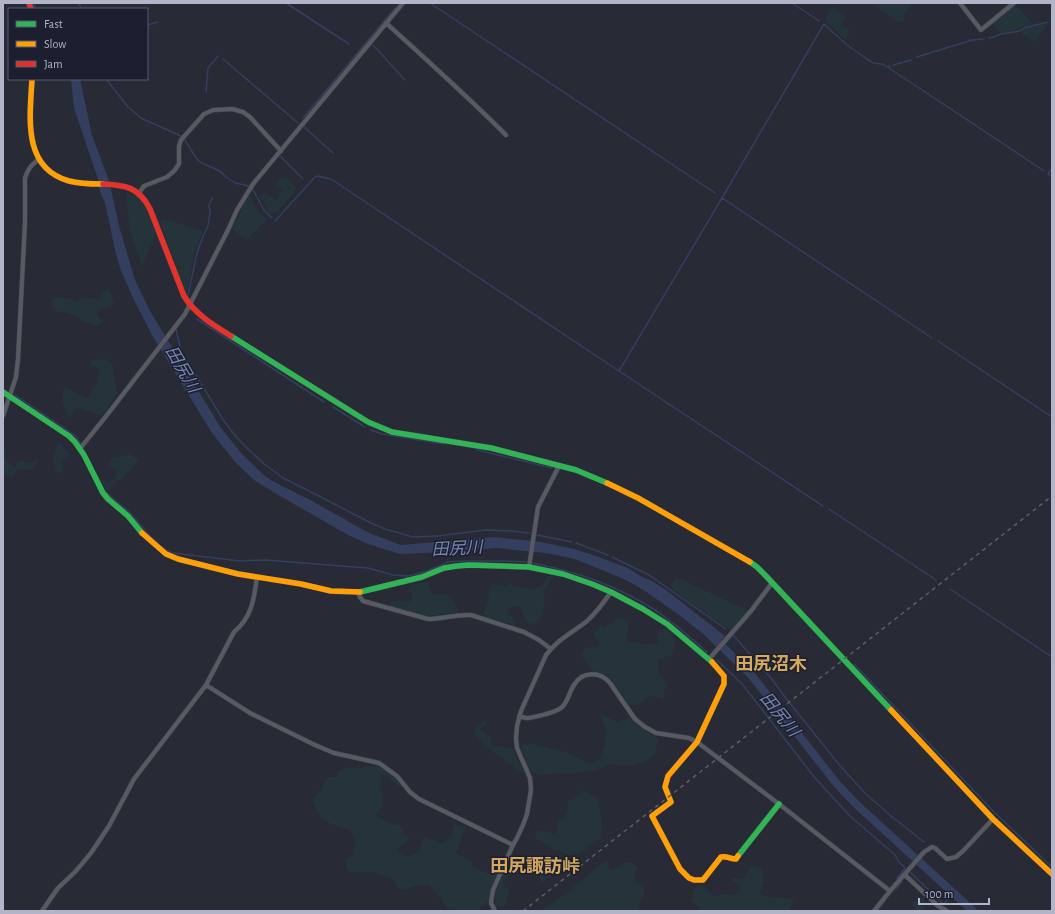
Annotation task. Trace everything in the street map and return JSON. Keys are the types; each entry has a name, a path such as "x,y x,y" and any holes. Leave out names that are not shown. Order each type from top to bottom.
{"street":[{"path":"82,446 185,314 248,190 403,3"},
{"path":"960,3 981,30 1014,3"},
{"path":"386,23 461,91 506,135"},
{"path":"32,80 30,128 38,160 52,175 64,180 119,185 131,188 140,193 146,200 150,209 184,296 189,304 209,322 368,422 379,427 392,432 491,448 576,470 638,498 744,558 757,567 994,818 1052,874"},
{"path":"140,193 144,186 167,177 174,171 179,164 179,146 181,140 204,114 213,110 232,109 243,112 250,117 281,151"},
{"path":"3,416 16,377 18,359 25,222 25,178 31,165 38,160"},
{"path":"3,392 82,446 103,493 108,499 128,516 144,535 162,551 178,559 258,577 301,584 331,591 358,592 422,577 444,568 469,565 529,567 563,574 611,592 643,609 666,624 714,663 724,676 724,684 697,742 668,776 664,790 671,802 652,816 680,869 689,878 694,880 703,880 721,857 726,856 736,859 779,804"},
{"path":"529,567 538,507 559,466"},
{"path":"42,911 58,888 75,872 91,853 113,820 134,779 206,685 234,632 241,627 252,607 258,577"},
{"path":"709,659 751,611 772,583"},
{"path":"358,592 363,601 428,619 464,614 471,615 524,632 539,640 551,649"},
{"path":"495,911 491,903 492,890 527,814 531,790 530,778 517,748 517,726 521,710 546,655 559,640 587,621 611,592"},
{"path":"519,716 529,718 557,710 562,707 576,681 585,676 592,674 606,678 636,719 645,727 656,734 689,738 697,742 890,891"},
{"path":"206,685 250,713 315,745 334,752 379,763 397,776 410,792 419,799 513,845"},
{"path":"874,911 924,852 932,847 947,859 956,857 994,818"},
{"path":"905,875 938,906 947,911"}],"shaded area":[{"path":"872,3 912,3 907,10 903,21 897,22"},
{"path":"1016,5 1033,24 1001,33 992,23"},
{"path":"833,7 846,17 841,24 850,31 845,40 825,20 826,16"},
{"path":"1047,25 1035,42 1021,33 1025,28"},
{"path":"282,176 288,179 296,187 295,191 277,212 270,214 259,196 264,192 276,200 283,190 276,184"},
{"path":"126,192 138,197 146,207 156,233 142,266 129,225"},
{"path":"249,194 257,211 267,219 247,240 232,229"},
{"path":"163,219 203,231 195,252 187,291 184,288 160,222"},
{"path":"106,288 111,293 114,303 109,308 101,308 100,312 95,314 103,322 97,326 85,322 70,314 57,311 51,305 53,298 60,297 70,299 76,303 79,302 79,298 83,295 87,298 98,300"},
{"path":"105,359 112,363 117,393 105,412 98,415 76,407 68,418 62,400 64,387 88,399 92,389 97,386 100,368 91,366 91,360"},
{"path":"58,442 70,455 62,462 63,470 56,473 53,459"},
{"path":"3,444 8,462 10,464 16,465 21,460 29,463 38,460 34,469 18,470 13,476 6,475 3,471"},
{"path":"130,454 139,460 121,480 118,480 107,491 100,479 101,478 107,483 116,477 116,471 108,464 114,456 117,458"},
{"path":"548,576 552,576 551,581 543,593 545,599 543,607 544,613 536,623 528,624 522,614 520,606 511,607 507,611 517,624 515,625 485,617 484,613 491,585 506,586 508,583 535,590 539,586 542,586"},
{"path":"676,577 749,611 731,630 670,587"},
{"path":"427,582 432,595 445,594 453,600 459,612 427,616 391,606 389,602 412,601 412,593 407,591 411,584"},
{"path":"617,617 629,621 627,641 646,645 649,643 657,645 659,631 667,628 672,635 675,644 672,655 658,660 658,671 667,685 664,692 664,699 649,695 645,701 635,706 629,704 611,679 591,669 581,654 586,648 598,648 597,646 600,643 593,634 601,625 607,630 604,626 614,623"},
{"path":"601,714 617,722 630,717 636,724 658,738 656,752 648,760 635,765 620,766 613,763 594,771 539,775 528,770 521,745 534,744 571,754 589,764 600,760 606,738 606,730"},
{"path":"485,720 486,724 480,729 491,739 490,745 513,749 525,775 484,745 476,736 474,728"},
{"path":"366,766 377,766 383,768 403,786 401,788 390,780 387,775 381,775 382,782 379,787 383,798 377,816 393,825 398,824 403,827 404,834 410,838 397,850 407,857 419,852 424,837 443,843 451,837 454,824 466,827 456,853 471,861 473,867 491,875 498,859 504,859 491,889 489,901 478,910 473,911 462,911 448,908 429,885 416,886 402,890 396,886 394,880 374,872 350,872 347,869 346,859 354,856 355,841 351,831 327,822 318,814 312,800 321,789 327,777 337,777 338,771 350,767 362,768"},
{"path":"582,791 597,797 602,823 601,837 586,849 575,855 564,854 558,850 554,850 536,838 535,833 541,830 554,834 558,828 557,821 565,817 567,814 568,802"},
{"path":"546,860 556,864 558,870 543,883 539,879 541,873 539,869"},
{"path":"608,861 608,868 613,871 627,861 638,868 634,875 636,881 643,885 645,891 638,908 643,911 540,911 553,903 601,864"},
{"path":"751,866 757,866 762,870 764,881 760,892 763,896 794,899 789,911 699,911 698,906 691,901 694,889 700,885 716,897 722,894 733,895 739,891 740,888 739,884 731,880 733,877 737,879 743,878"},
{"path":"503,873 507,874 507,879 502,882 504,886 509,888 506,905 500,908 495,904 496,889 500,883"},
{"path":"921,898 924,899 925,911 916,911 911,904"}],"water":[{"path":"71,80 80,80 92,135 109,181 119,226 135,280 150,311 221,428 242,454 266,477 369,533 401,545 494,537 541,542 590,554 628,568 642,577 652,581 666,590 725,636 717,645 683,618 645,591 626,580 575,559 545,553 497,548 400,554 368,544 348,535 254,480 235,462 212,433 153,337 133,298 121,271 105,203 100,192 99,182 74,108"}],"waterway":[{"path":"33,3 36,8"},
{"path":"79,3 81,8"},
{"path":"286,3 349,44"},
{"path":"430,3 715,193"},
{"path":"792,3 819,21"},
{"path":"303,118 395,8"},
{"path":"148,25 158,22"},
{"path":"989,38 1001,34 1020,31 1024,28 1048,22"},
{"path":"619,371 824,24 847,45 873,63 882,64 888,67 890,66"},
{"path":"917,57 972,40 984,39"},
{"path":"373,45 405,80"},
{"path":"206,92 208,68 218,56"},
{"path":"223,59 298,123"},
{"path":"893,65 911,60"},
{"path":"889,68 1044,171"},
{"path":"107,80 128,107 141,118 183,137 198,160 202,163 220,171 235,183 252,188 264,210 272,218"},
{"path":"304,127 333,153"},
{"path":"280,156 303,179"},
{"path":"1052,168 1048,174 1052,176"},
{"path":"275,221 314,178 317,176 331,179 823,506"},
{"path":"188,295 197,253 208,226 210,212 209,206 212,198"},
{"path":"722,198 932,338"},
{"path":"197,319 324,402"},
{"path":"176,329 181,351 224,421 237,438 249,450 283,478 371,523 385,529 413,537 438,536 486,530 530,533"},
{"path":"938,341 1052,417"},
{"path":"15,395 76,436 86,454"},
{"path":"333,407 365,427"},
{"path":"371,430 382,434 444,444"},
{"path":"477,450 552,468"},
{"path":"105,491 133,516 156,542 167,551 173,553 240,561 265,560 368,568 393,575 407,576 425,572 448,562 526,562"},
{"path":"829,509 936,580"},
{"path":"537,535 572,542"},
{"path":"576,543 608,555"},
{"path":"612,557 649,575 726,629"},
{"path":"533,563 581,575 626,593 662,615 707,652"},
{"path":"950,589 1052,657"},
{"name":"田尻川","path":"711,636 752,676 837,784 856,804 973,911"},
{"path":"734,636 771,678 841,767 866,794 924,842"},
{"path":"717,660 743,685 815,778 849,815 895,855 905,868 897,878 898,879"},
{"path":"854,664 995,813 1052,867"},
{"path":"911,873 943,904 954,894"},
{"path":"896,889 902,882"},
{"path":"877,911 885,901"}],"railway":[{"path":"523,911 1052,496"}],"traffic: fast":[{"path":"231,336 368,422 392,432 491,448 576,470 607,483"},
{"path":"3,392 69,436 75,442 84,455 103,493 128,516 142,533"},
{"path":"750,562 766,576 891,710"},
{"path":"360,592 422,577 444,568 457,566 529,567 563,574 611,592 667,624 712,662"},
{"path":"738,856 779,804"}],"traffic: slow":[{"path":"32,80 30,125 36,153 43,165 54,174 69,181 103,184"},
{"path":"607,483 638,498 750,562"},
{"path":"142,533 166,554 178,559 238,574 301,584 331,591 360,592"},
{"path":"712,662 724,676 724,684 697,742 668,776 665,787 671,802 652,816 680,869 689,878 694,880 703,880 721,857 736,859 738,856"},
{"path":"891,710 993,819 1052,874"}],"traffic: jam":[{"path":"29,3 31,8"},
{"path":"103,184 125,187 141,196 150,209 184,296 199,314 231,336"}],"district":[{"name":"田尻沼木","path":"771,664"},
{"name":"田尻諏訪峠","path":"535,866"}]}
